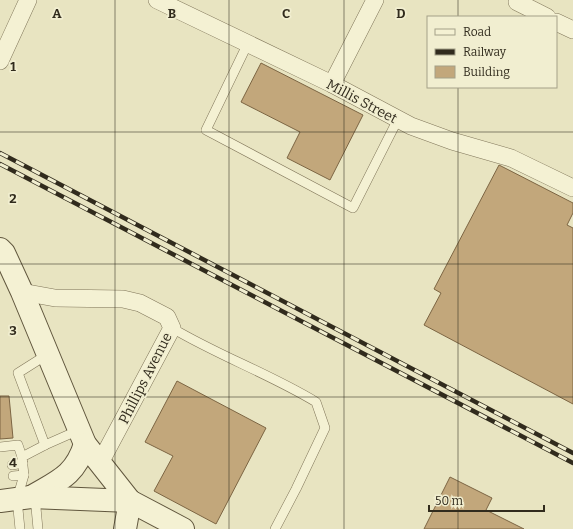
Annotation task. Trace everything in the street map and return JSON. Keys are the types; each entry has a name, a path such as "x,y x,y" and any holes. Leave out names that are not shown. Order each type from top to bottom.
{"main road":[{"path":"0,249 4,253 22,292 82,437 130,501 183,529"},
{"path":"21,498 58,481 73,470 80,459 82,437"},
{"path":"21,498 130,501"},
{"path":"125,529 130,501"}],"street":[{"path":"0,61 28,0"},
{"name":"Millis Street","path":"157,0 332,84 411,126 452,141 511,158 573,188"},
{"path":"332,84 375,0"},
{"path":"517,2 545,16"},
{"path":"557,22 573,30"},
{"name":"Phillips Avenue","path":"22,292 55,298 124,299 140,303 167,317 172,328 100,463"}],"lane":[{"path":"248,43 206,130 312,188 353,208 398,119"},
{"path":"172,328 195,342 288,385 316,402 325,428 275,529"},
{"path":"45,445 18,373 48,354"},
{"path":"12,465 23,460 45,445 82,437"},
{"path":"0,447 18,445 23,460 24,475 21,498 20,529"},
{"path":"13,476 24,475"},
{"path":"21,498 38,529"}],"building":[{"path":"261,63 363,115 330,180 287,158 300,132 241,102"},
{"path":"499,165 573,203 573,213 567,225 573,228 573,404 424,325 441,293 434,289"},
{"path":"177,381 266,428 216,524 154,491 173,456 145,442"},
{"path":"0,396 9,396 13,438 0,439"},
{"path":"450,477 492,498 486,510 524,529 424,529"}],"railway":[{"path":"0,153 573,453"},
{"path":"0,164 573,463"}]}
